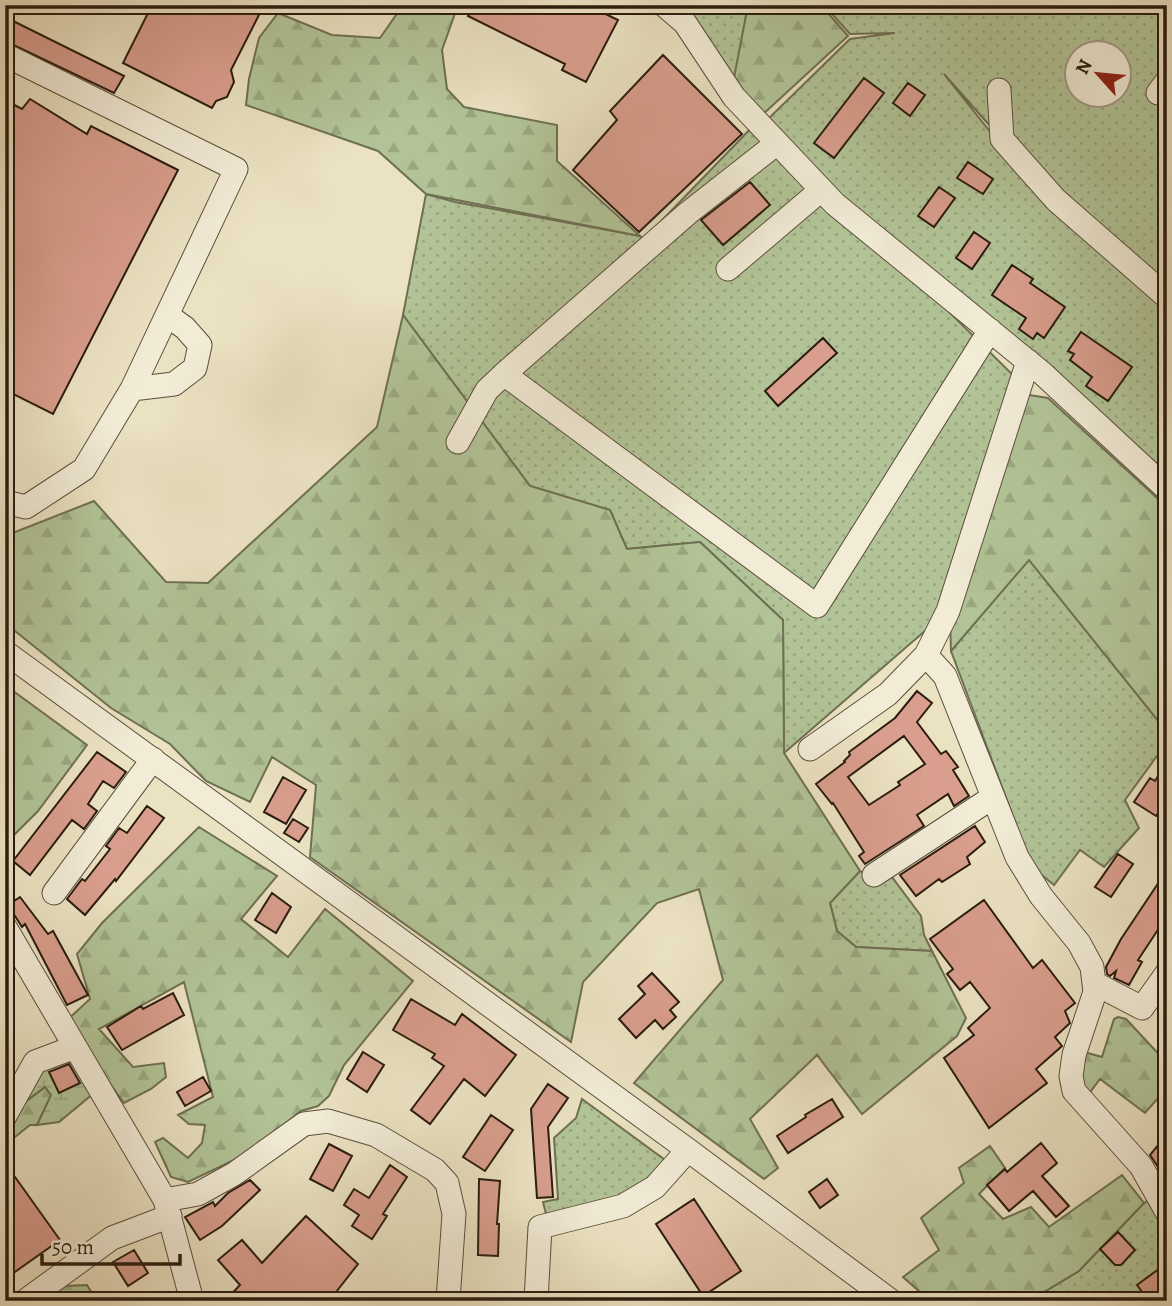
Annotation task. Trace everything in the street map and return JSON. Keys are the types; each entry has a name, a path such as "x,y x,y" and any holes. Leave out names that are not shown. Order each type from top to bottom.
{"street":[{"path":"664,5 685,23 734,97 835,204 1028,361 1167,489"},
{"path":"5,55 236,169 132,389 84,469 26,506 5,502"},
{"path":"999,90 1002,139 1056,200 1167,297"},
{"path":"458,442 486,390 688,213 776,144"},
{"path":"727,270 821,190"},
{"path":"132,389 174,384 195,369 200,345 185,328 167,315"},
{"path":"504,374 817,606 990,330"},
{"path":"810,749 888,694 926,655 948,611 1028,361"},
{"path":"5,652 891,1301"},
{"path":"926,655 945,676 1017,857 1041,896 1079,943 1092,967 1095,992 1074,1055 1071,1076 1074,1091 1142,1166 1167,1212"},
{"path":"54,893 153,759"},
{"path":"874,875 993,797"},
{"path":"5,928 168,1208 187,1298"},
{"path":"1094,983 1142,1008 1167,973"},
{"path":"5,1116 35,1062 75,1048"},
{"path":"25,1301 112,1238 234,1174 304,1124 328,1121 376,1135 435,1170 447,1183 454,1214 448,1301"},
{"path":"536,1301 540,1227 623,1206 655,1187 688,1150"}],"green space":[{"path":"403,5 458,5 442,50 447,89 464,107 557,125 557,161 640,236 426,194 378,151 246,105 259,38 278,13 332,35 380,38"},
{"path":"670,5 749,5 736,85"},
{"path":"748,5 821,5 848,36 760,117 733,83"},
{"path":"824,5 1167,5 1167,484 823,186 765,122 850,39 895,33 850,34","holes":["944,74 1094,243 1000,144"]},
{"path":"757,122 1021,383 948,611 784,753 783,620 700,542 627,549 610,510 530,486 403,315 426,194 455,202 640,236 643,240"},
{"path":"403,315 530,486 610,510 627,549 700,542 783,620 784,753 860,871 830,903 837,931 856,947 932,951 966,1018 957,1036 862,1114 817,1055 750,1119 778,1168 764,1179 634,1083 723,980 699,889 657,903 583,982 571,1042 310,857 316,785 272,757 250,802 206,781 170,744 111,708 5,623 5,536 94,501 166,582 208,583 377,427"},
{"path":"1029,395 1048,398 1167,507 1167,732 1029,560 951,651 950,618"},
{"path":"1029,559 1167,732 1167,756 1163,761 1157,756 1125,800 1139,828 1104,867 1080,850 1054,885 1032,867 951,651"},
{"path":"5,685 87,745 38,811 5,844"},
{"path":"199,827 277,876 241,919 288,957 325,909 413,981 344,1065 329,1096 318,1106 301,1111 251,1152 188,1182 171,1177 155,1142 163,1138 188,1158 202,1143 205,1125 189,1124 178,1115 213,1097 184,982 99,1029 133,1067 164,1063 166,1077 151,1089 124,1103 65,1022 90,999 77,954 102,923"},
{"path":"860,871 874,879 889,873 921,916 924,935 932,951 856,947 837,931 830,903"},
{"path":"1114,1019 1126,1019 1167,1063 1167,1088 1145,1113 1100,1079 1088,1095 1084,1094 1079,1062 1084,1052 1102,1057"},
{"path":"69,1053 94,1093 59,1122 37,1125 51,1095 45,1087 5,1117 40,1064"},
{"path":"48,1085 53,1092 37,1125 30,1125 5,1145 5,1117"},
{"path":"582,1099 665,1160 643,1183 615,1198 546,1214 543,1202 558,1199 554,1138 576,1118"},
{"path":"990,1146 1005,1168 979,1194 1003,1219 1031,1207 1049,1227 1122,1175 1144,1203 1079,1271 1029,1301 930,1301 903,1277 939,1250 921,1218 964,1183 959,1168"},
{"path":"1157,1195 1167,1211 1167,1301 1029,1301 1079,1271 1144,1203"},
{"path":"87,1285 97,1301 40,1301 65,1286"}],"building":[{"path":"152,5 264,5 231,70 234,82 227,97 216,101 212,108 123,63"},
{"path":"474,5 587,5 618,20 586,82 562,70 565,64 468,16"},
{"path":"5,17 124,76 114,93 5,41"},
{"path":"663,55 742,134 639,232 573,170 617,120 610,111"},
{"path":"864,78 884,93 834,158 814,143"},
{"path":"908,83 925,95 910,116 893,103"},
{"path":"30,99 87,134 91,126 178,170 53,414 5,390 5,100 22,109"},
{"path":"968,162 993,179 983,194 957,178"},
{"path":"750,182 770,205 723,245 701,220"},
{"path":"939,187 955,198 934,227 918,216"},
{"path":"974,232 990,243 972,269 956,258"},
{"path":"1012,265 1033,279 1030,283 1065,307 1044,338 1037,333 1033,339 1019,329 1026,318 992,295"},
{"path":"1081,332 1132,367 1108,401 1086,386 1092,377 1070,360 1074,354 1068,351"},
{"path":"823,338 837,353 778,406 765,391"},
{"path":"917,691 932,703 917,722 941,754 946,751 958,767 953,770 969,796 954,806 948,794 917,815 924,826 865,864 859,856 864,852 833,803 816,784 845,762 849,752 895,718","holes":["904,736 925,764 898,782 900,785 869,805 848,777"]},
{"path":"97,752 126,772 114,788 103,781 88,804 97,811 84,829 72,820 30,875 13,861"},
{"path":"1167,761 1167,800 1156,816 1134,802 1150,778 1155,781"},
{"path":"283,777 306,790 286,824 264,812"},
{"path":"147,806 164,818 116,881 115,879 85,915 67,899 110,849 106,846 119,828 127,833"},
{"path":"293,819 308,828 299,842 284,833"},
{"path":"975,826 985,842 967,857 970,864 942,882 939,879 916,896 900,875"},
{"path":"1118,854 1133,864 1111,897 1095,887"},
{"path":"1167,870 1167,916 1138,960 1142,962 1129,985 1114,978 1116,971 1110,976 1107,974 1106,967 1121,939"},
{"path":"272,893 291,907 276,933 255,920"},
{"path":"20,897 48,934 53,931 88,995 67,1005 25,924 22,927 8,905"},
{"path":"984,900 1033,968 1042,960 1075,1003 1065,1011 1070,1023 1055,1037 1062,1046 1036,1069 1047,1083 989,1128 944,1058 974,1035 968,1028 990,1008 970,982 960,990 947,974 953,969 930,939"},
{"path":"652,973 679,1002 670,1010 676,1017 663,1029 655,1020 636,1038 619,1019 645,994 638,986"},
{"path":"173,993 184,1015 122,1050 107,1027 141,1006 143,1009"},
{"path":"411,999 455,1025 462,1014 516,1055 485,1096 464,1079 430,1124 411,1110 444,1066 432,1058 435,1054 393,1030"},
{"path":"363,1052 384,1065 367,1092 347,1079"},
{"path":"69,1064 80,1083 59,1093 49,1072"},
{"path":"203,1077 211,1091 185,1106 177,1092"},
{"path":"548,1084 568,1098 548,1127 553,1197 537,1198 531,1109"},
{"path":"832,1099 843,1117 788,1153 777,1136"},
{"path":"491,1115 513,1130 485,1171 463,1157"},
{"path":"1167,1134 1167,1180 1150,1155"},
{"path":"1041,1143 1057,1163 1042,1176 1069,1206 1056,1217 1033,1191 1009,1211 987,1185"},
{"path":"329,1144 352,1156 333,1191 310,1179"},
{"path":"5,1163 60,1240 5,1279"},
{"path":"390,1165 407,1177 383,1214 387,1216 372,1239 352,1226 359,1215 344,1205 354,1189 369,1198"},
{"path":"479,1179 500,1181 498,1256 478,1255"},
{"path":"827,1179 838,1195 820,1208 809,1192"},
{"path":"250,1180 260,1190 222,1226 200,1240 185,1217 213,1202 215,1206 228,1193"},
{"path":"694,1199 741,1271 703,1296 656,1224"},
{"path":"306,1216 358,1264 329,1301 225,1301 240,1285 218,1260 242,1240 262,1263"},
{"path":"1118,1232 1135,1250 1121,1265 1115,1265 1100,1249"},
{"path":"134,1250 148,1273 128,1286 113,1262"},
{"path":"1167,1263 1167,1301 1149,1301 1137,1285"}]}
